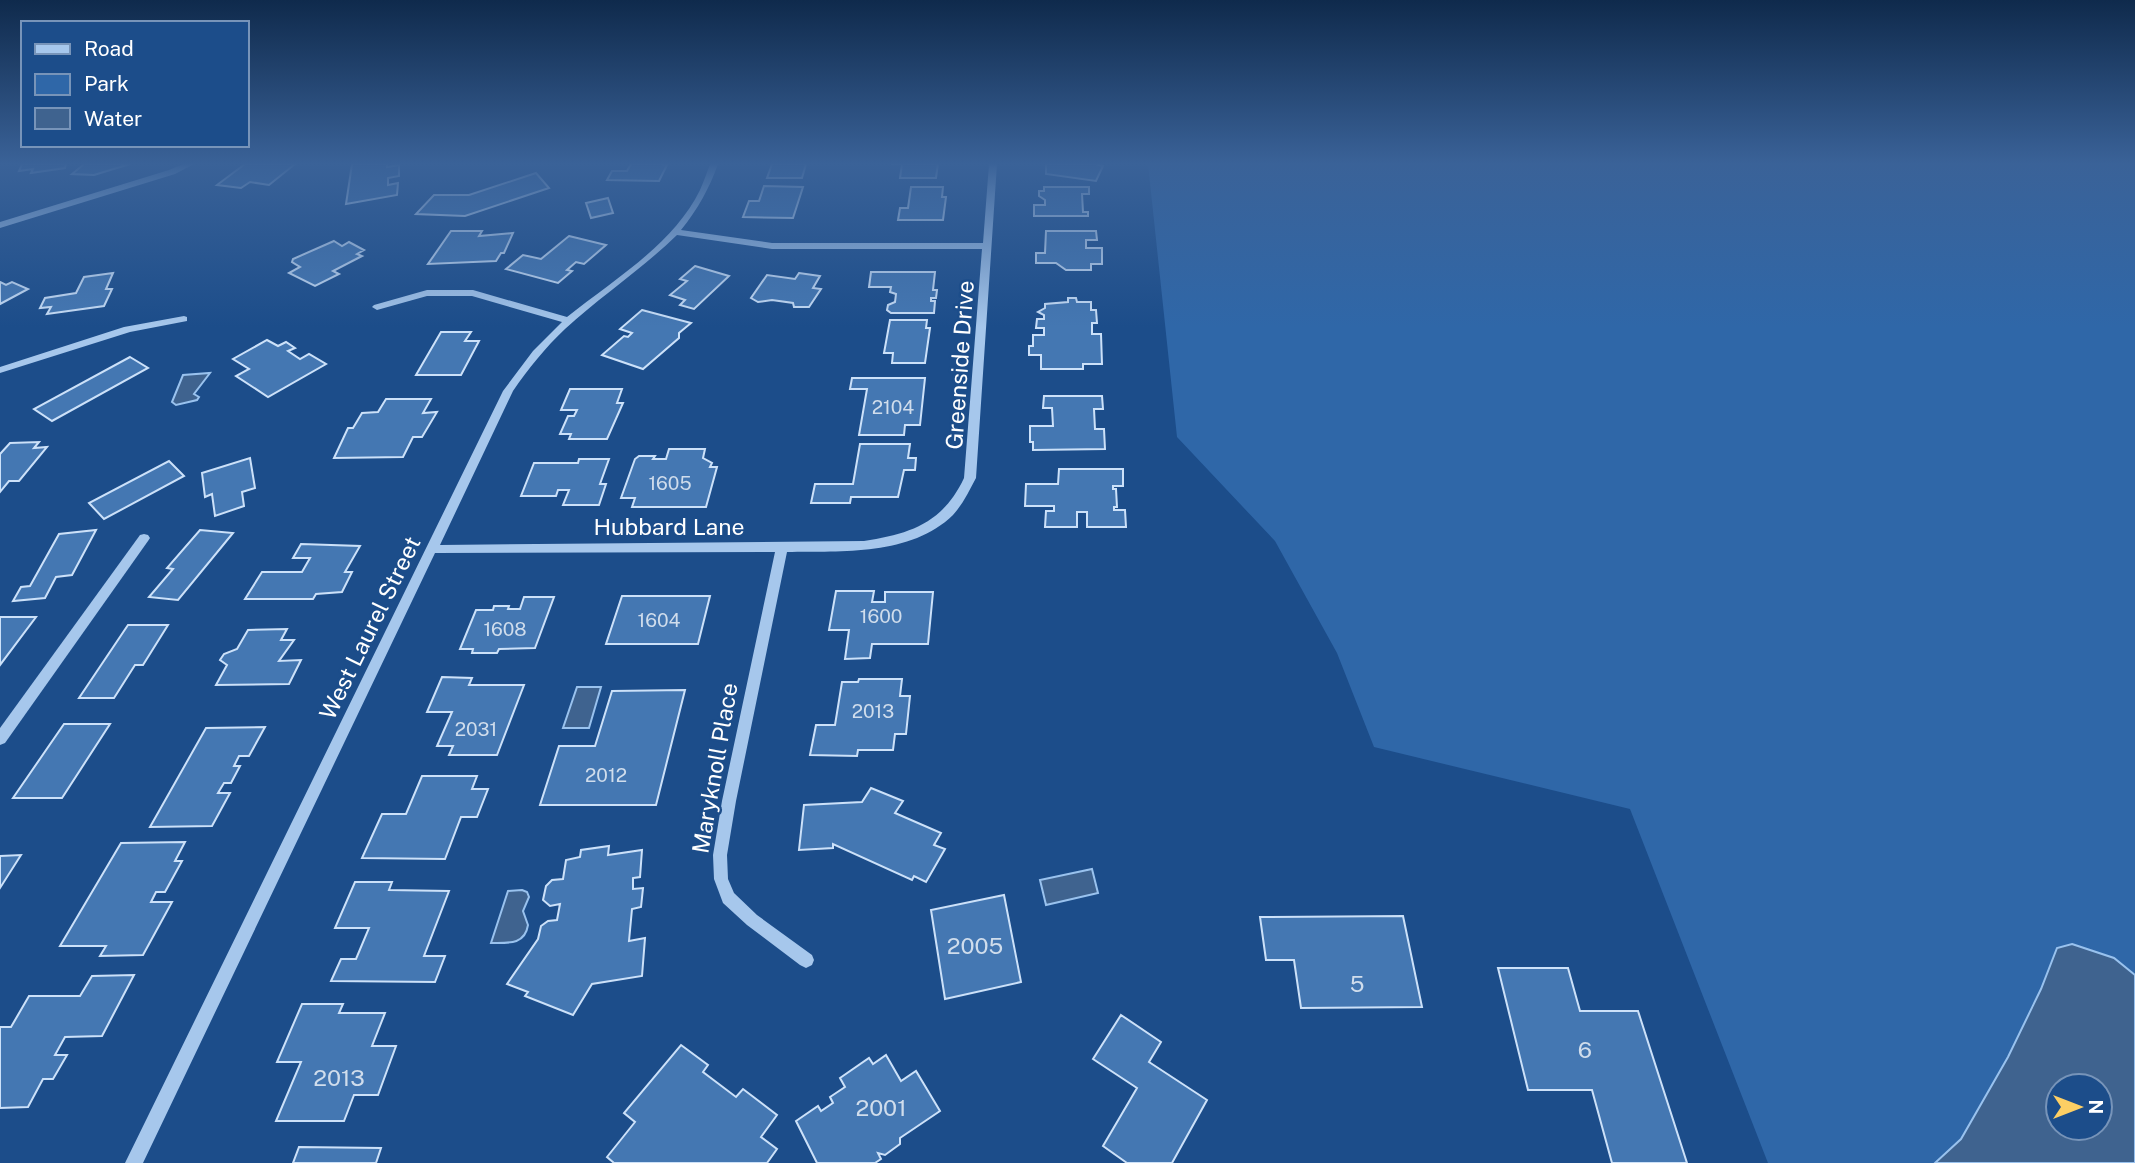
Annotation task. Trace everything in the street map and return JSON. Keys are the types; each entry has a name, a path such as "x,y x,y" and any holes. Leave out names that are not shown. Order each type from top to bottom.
{"street":[{"path":"0,225 22,218"},
{"name":"West Laurel Street","path":"134,1163 508,391 543,345 676,232 686,218"},
{"name":"Greenside Drive","path":"906,538 943,518 965,494 970,478 989,218"},
{"path":"676,232 772,246 987,246"},
{"path":"377,307 427,293 473,293 569,321"},
{"path":"0,370 128,328 184,319"},
{"path":"0,739 144,538"},
{"name":"Hubbard Lane","path":"431,549 782,548 877,545 906,538"},
{"name":"Maryknoll Place","path":"782,548 729,801 720,855 721,879 728,898 752,920 806,960"}],"green space":[{"path":"1154,218 2135,218 2135,1163 1768,1163 1630,809 1374,747 1337,653 1275,541 1177,437"}],"water":[{"path":"210,373 194,394 199,397 197,400 176,405 172,402 183,375"},
{"path":"577,687 601,687 589,728 563,728"},
{"path":"1092,869 1098,893 1046,905 1040,880"},
{"path":"508,891 527,892 529,897 523,911 528,925 526,932 515,942 491,943"},
{"path":"2072,944 2114,958 2135,975 2135,1163 1935,1163 1961,1139 2008,1057 2041,989 2057,948"}],"building":[{"path":"898,218 943,218 943,220"},
{"path":"451,231 482,231 479,236 513,233 504,253 501,253 496,261 428,264"},
{"path":"1046,231 1096,231 1097,240 1086,240 1086,248 1102,248 1102,264 1091,264 1091,270 1066,270 1056,263 1036,263 1036,253 1045,253"},
{"path":"569,236 606,245 584,264 576,262 567,270 572,271 558,283 506,269 523,255 541,259"},
{"path":"334,241 342,246 349,242 364,250 357,254 362,256 333,271 339,274 315,286 289,273 300,267 292,262 293,259"},
{"path":"695,266 729,276 694,309 680,305 685,300 670,295 687,281 680,279"},
{"path":"871,272 935,272 933,290 937,290 936,298 931,298 931,301 935,301 934,313 891,313 887,310 888,305 895,302 896,294 890,292 891,287 869,287"},
{"path":"113,273 106,289 112,289 104,306 47,314 51,307 40,308 45,298 76,293 84,277"},
{"path":"799,273 820,276 813,288 821,289 809,307 794,307 793,303 772,300 758,302 751,298 767,275 795,279"},
{"path":"0,282 6,285 12,282 28,289 0,304"},
{"path":"1068,298 1076,298 1077,302 1091,302 1091,310 1096,310 1097,323 1092,323 1092,334 1101,334 1102,364 1083,364 1083,369 1041,369 1041,355 1029,355 1029,346 1033,346 1033,335 1044,335 1044,328 1036,328 1037,319 1044,319 1044,315 1038,312 1045,308 1045,304 1068,302"},
{"path":"642,310 691,323 679,333 679,338 643,369 602,355 624,336 628,337 632,333 620,329"},
{"path":"890,320 927,320 926,328 930,328 925,363 892,363 893,353 884,353"},
{"path":"441,332 471,332 465,341 479,341 461,375 416,375"},
{"path":"267,340 278,346 286,342 295,348 288,351 300,359 309,354 326,364 268,397 236,376 249,369 233,359"},
{"path":"130,357 148,368 52,421 34,409"},
{"path":"852,378 925,378 920,425 905,425 904,435 859,435 867,389 850,389"},
{"path":"570,389 622,389 617,403 623,403 607,439 569,439 571,434 560,434 568,416 574,416 577,410 561,410"},
{"path":"1044,396 1102,396 1103,409 1094,409 1095,429 1104,429 1105,449 1033,450 1030,426 1053,426 1052,408 1043,408"},
{"path":"386,399 431,399 423,413 437,412 422,437 413,437 403,457 334,458 348,428 353,428 362,413 378,412"},
{"path":"39,442 34,448 47,447 19,481 9,481 0,492 0,454 10,443"},
{"path":"860,444 910,444 908,458 916,458 915,470 904,470 898,497 851,497 850,503 811,503 815,484 853,484"},
{"path":"669,449 705,449 703,458 712,463 710,467 717,467 706,507 632,507 635,498 621,498 635,459 639,456 655,456 653,459 666,459"},
{"path":"250,458 255,488 242,492 244,506 215,516 212,494 205,497 202,473"},
{"path":"579,459 609,459 600,484 606,484 599,505 563,505 569,490 558,490 556,496 521,496 534,463 578,463"},
{"path":"169,461 184,476 104,519 89,503"},
{"path":"1059,469 1123,469 1123,486 1113,486 1113,489 1116,489 1117,507 1114,507 1114,510 1125,510 1126,527 1087,527 1087,512 1077,512 1077,527 1045,527 1046,511 1054,511 1054,506 1025,506 1026,484 1058,484"},
{"path":"96,530 72,575 56,577 45,598 13,601 21,587 30,586 59,534"},
{"path":"200,530 233,533 178,600 149,597 173,569 167,568"},
{"path":"301,544 360,546 345,572 352,572 342,592 316,594 313,599 245,599 262,572 302,572 310,558 293,558"},
{"path":"836,591 874,591 872,602 885,602 885,592 933,592 928,644 872,644 870,658 845,659 849,630 829,630"},
{"path":"622,596 710,596 698,644 606,644"},
{"path":"524,597 554,597 535,648 499,649 497,653 472,653 473,649 460,649 476,610 493,610 494,606 520,609"},
{"path":"0,617 36,617 0,665"},
{"path":"128,625 168,625 143,665 135,665 114,698 79,698"},
{"path":"287,629 281,640 294,640 279,661 301,660 289,684 216,685 227,665 220,660 224,654 237,649 248,630"},
{"path":"442,677 472,678 469,685 524,685 497,755 449,755 453,746 437,746 452,712 427,712"},
{"path":"859,679 902,679 900,696 910,696 906,734 895,734 893,750 858,750 857,756 810,755 816,725 835,725 842,682 858,682"},
{"path":"685,690 656,805 540,805 559,746 595,746 612,691"},
{"path":"64,724 110,724 62,798 13,798"},
{"path":"265,727 249,756 239,756 234,766 240,766 231,783 224,783 218,793 230,793 212,826 150,827 206,728"},
{"path":"422,776 477,776 472,789 488,789 477,817 461,817 445,859 362,858 382,814 406,814"},
{"path":"871,788 903,801 895,813 941,833 934,845 945,849 926,882 914,876 912,880 833,844 833,848 799,850 804,805 862,802"},
{"path":"185,842 175,861 182,861 165,892 156,892 151,902 172,902 143,955 100,956 106,946 60,946 121,843"},
{"path":"609,846 608,855 642,850 640,877 633,878 633,889 643,888 641,907 632,909 629,941 645,938 642,976 592,984 573,1015 525,996 528,992 507,984 538,939 541,926 548,921 557,920 560,904 550,906 543,900 546,886 552,880 563,879 566,860 580,857 581,850"},
{"path":"21,855 0,888 0,856"},
{"path":"355,882 392,882 389,890 449,891 424,956 445,956 435,982 331,981 341,959 356,959 369,928 335,928"},
{"path":"1004,895 1021,982 945,999 931,910"},
{"path":"1403,916 1422,1007 1301,1008 1294,960 1266,960 1260,917"},
{"path":"1498,968 1568,968 1580,1011 1638,1011 1687,1163 1612,1163 1592,1090 1528,1090"},
{"path":"134,975 102,1036 65,1037 55,1055 67,1055 53,1079 43,1079 28,1107 0,1108 0,1027 11,1027 29,996 80,996 92,976"},
{"path":"302,1004 343,1004 339,1013 385,1013 372,1046 396,1046 378,1095 354,1095 344,1121 276,1121 301,1062 277,1062"},
{"path":"1121,1015 1161,1042 1149,1062 1207,1100 1172,1163 1127,1163 1103,1146 1137,1088 1093,1059"},
{"path":"681,1045 708,1065 703,1072 736,1097 743,1089 777,1115 761,1137 777,1149 767,1163 614,1163 607,1157 635,1122 624,1113"},
{"path":"886,1055 901,1081 916,1071 940,1111 900,1138 900,1144 885,1155 878,1153 881,1159 875,1163 817,1163 796,1121 818,1106 821,1111 833,1103 830,1097 845,1087 840,1078 869,1058 873,1064"},
{"path":"299,1147 381,1148 376,1163 293,1163"}]}
